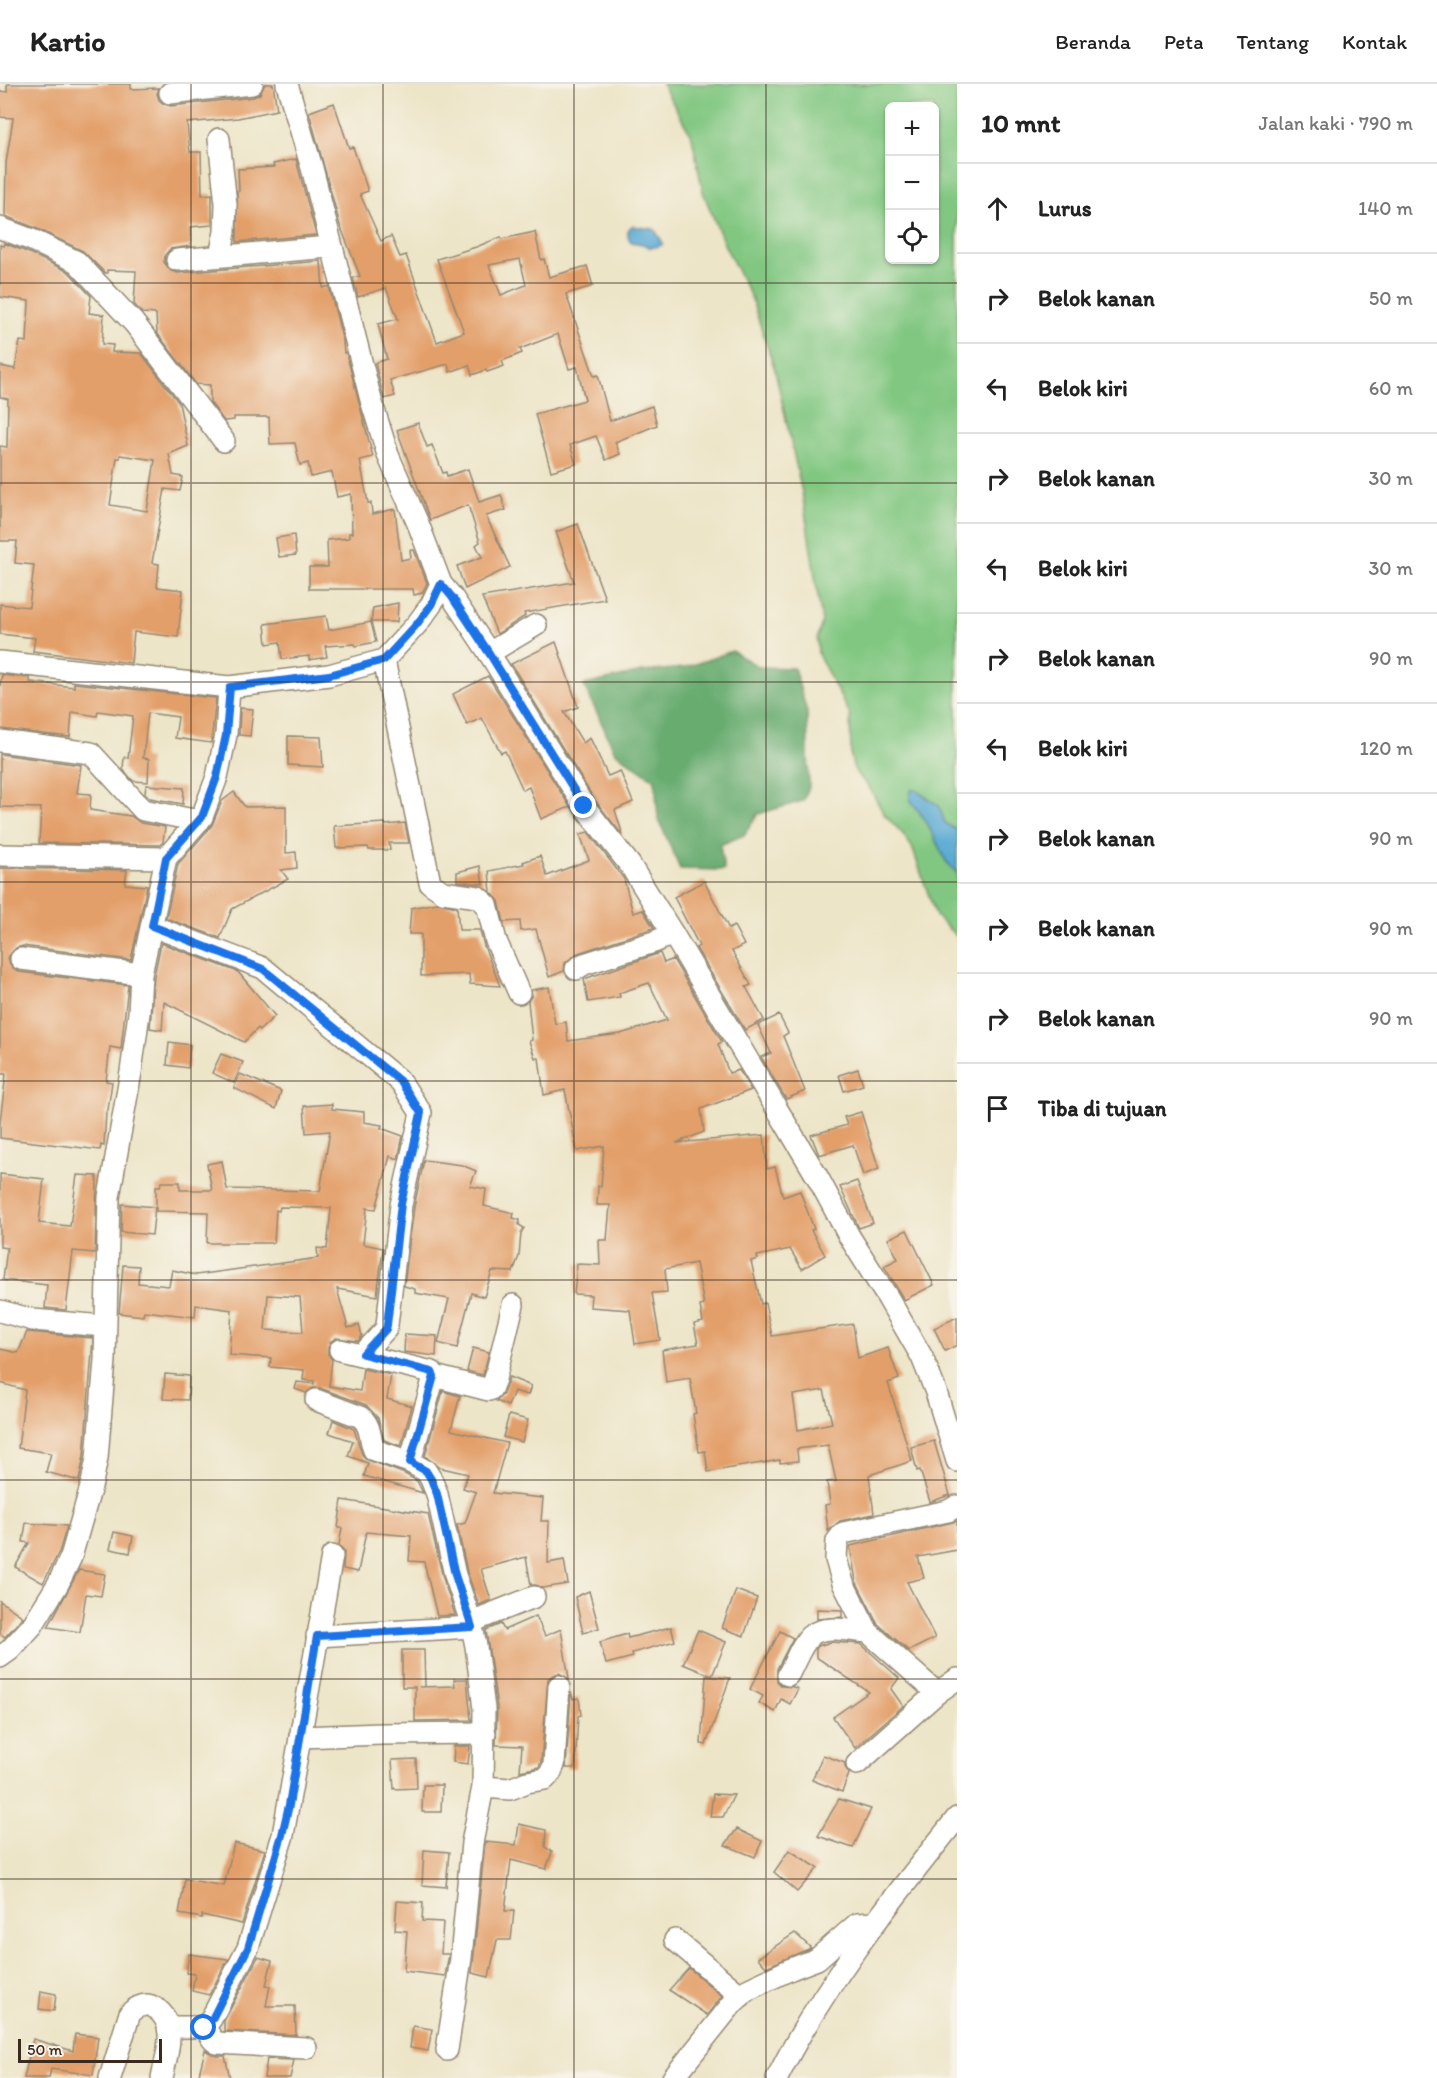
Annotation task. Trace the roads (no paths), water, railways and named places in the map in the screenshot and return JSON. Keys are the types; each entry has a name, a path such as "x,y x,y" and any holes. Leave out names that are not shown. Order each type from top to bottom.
{"street":[{"path":"170,93 252,84"},
{"path":"287,84 312,168 330,247 371,400 385,444 441,584 489,653 584,806 630,866 673,934 922,1357 936,1392 957,1461"},
{"path":"219,139 226,204 225,232 220,256"},
{"path":"0,228 32,240 77,262 134,323 224,441"},
{"path":"177,260 330,247"},
{"path":"0,662 230,687 329,675 384,660 417,624 431,605 441,584"},
{"path":"489,653 536,625"},
{"path":"384,660 430,883 443,892 478,897 487,905 496,942 519,993"},
{"path":"0,1657 10,1650 32,1626 58,1584 71,1557 88,1501 97,1458 105,1360 104,1326 110,1197 131,1072 139,1013 141,974 166,858 199,821 222,762 230,687"},
{"path":"0,741 91,753 143,810 199,821"},
{"path":"0,855 166,858"},
{"path":"152,926 263,969 401,1082 421,1113 401,1204 387,1325 363,1354"},
{"path":"576,969 584,964 673,934"},
{"path":"21,959 141,974"},
{"path":"340,1350 432,1372 434,1376 489,1390 495,1379 513,1305"},
{"path":"0,1311 33,1320 104,1326"},
{"path":"410,1462 434,1376"},
{"path":"315,1400 361,1417 370,1431 374,1450 410,1462 426,1471 437,1494 455,1575 472,1624 479,1658 485,1733 483,1787 472,1843 461,1958 447,2050"},
{"path":"937,1693 868,1632 843,1583 836,1559 837,1541 840,1536 849,1531 948,1511 957,1506"},
{"path":"204,2028 212,2019 248,1948 286,1822 332,1556"},
{"path":"317,1636 472,1624 534,1597"},
{"path":"788,1675 804,1644 816,1632 830,1630 868,1632"},
{"path":"857,1764 937,1693 957,1679"},
{"path":"483,1787 510,1789 527,1782 544,1779 550,1774 554,1765 559,1686"},
{"path":"300,1737 485,1733"},
{"path":"777,2078 818,2002 874,1923 957,1818"},
{"path":"673,2078 747,1990 817,1959 857,1924 874,1923"},
{"path":"675,1940 741,1996"},
{"path":"110,2078 130,2013 137,2007 152,2006 166,2018 169,2027 170,2035 162,2078"},
{"path":"169,2027 204,2028"},
{"path":"204,2028 217,2043 306,2048"}],"water":[{"path":"632,226 654,229 662,245 651,248 631,242 628,230"},
{"path":"911,790 916,790 939,806 945,823 957,831 957,873 946,861 926,821 910,799"}]}
